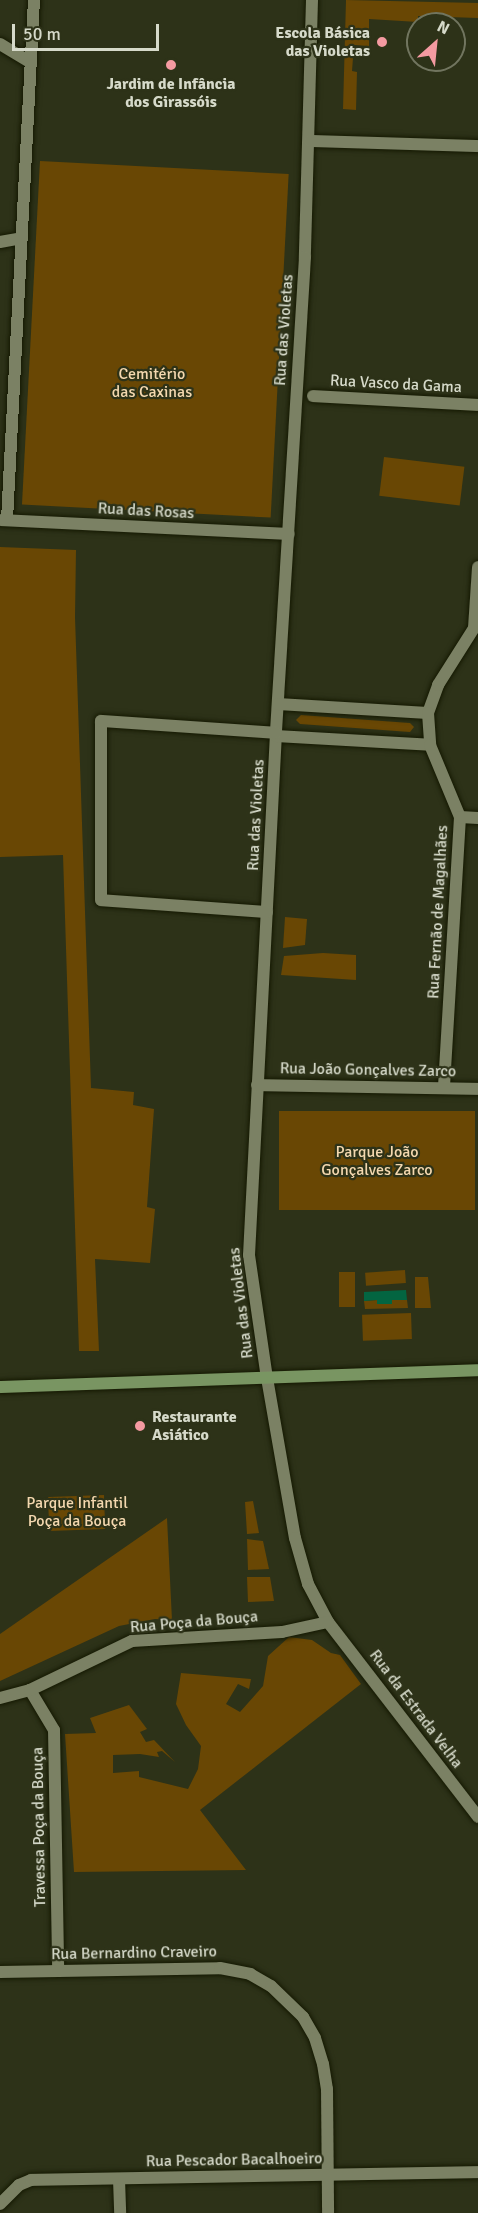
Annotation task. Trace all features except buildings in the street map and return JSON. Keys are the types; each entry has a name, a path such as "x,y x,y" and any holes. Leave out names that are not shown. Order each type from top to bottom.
{"main road":[{"path":"0,1388 478,1370"}],"street":[{"path":"4,520 34,0"},
{"name":"Rua das Violetas","path":"312,0 310,141 249,1256 267,1378 301,1562 308,1584 328,1622"},
{"path":"0,44 30,62"},
{"path":"310,141 478,146"},
{"path":"0,242 22,238"},
{"name":"Rua Vasco da Gama","path":"313,396 478,405"},
{"name":"Rua das Rosas","path":"4,520 290,534"},
{"name":"Rua Fernão de Magalhães","path":"444,1088 460,817 430,745 428,713 438,685 476,628 478,567"},
{"path":"278,704 428,713"},
{"path":"267,912 101,900 101,721 430,745"},
{"path":"460,817 478,818"},
{"name":"Rua João Gonçalves Zarco","path":"257,1085 478,1089"},
{"name":"Rua Poça da Bouça","path":"0,1698 30,1690 132,1641 282,1632 328,1622"},
{"name":"Rua da Estrada Velha","path":"328,1622 478,1817"},
{"name":"Travessa Poça da Bouça","path":"30,1690 54,1730 57,1971"},
{"name":"Rua Bernardino Craveiro","path":"0,1972 220,1968 250,1974 271,1986 303,2017 315,2038 323,2064 327,2089 328,2213"},
{"name":"Rua Pescador Bacalhoeiro","path":"0,2204 19,2185 31,2180 478,2172"},
{"path":"119,2179 120,2213"}],"green space":[{"path":"346,0 478,3 478,18 466,18 466,12 406,12 406,21 369,19 369,46 354,45 352,71 357,72 356,110 343,109"},
{"name":"Cemitério das Caxinas","path":"40,161 289,174 271,518 22,505"},
{"path":"384,457 464,467 460,506 379,496"},
{"path":"0,547 76,550 75,617 91,1088 134,1092 133,1105 154,1109 147,1207 155,1209 150,1263 95,1259 99,1351 79,1351 63,855 0,857"},
{"path":"301,715 410,723 414,727 410,732 300,724 296,720"},
{"path":"285,917 307,919 305,945 283,948"},
{"path":"323,953 356,955 356,980 281,975 284,956"},
{"name":"Parque João Gonçalves Zarco","path":"279,1111 475,1111 475,1210 279,1210"},
{"path":"405,1270 406,1283 366,1286 365,1273"},
{"path":"339,1272 355,1272 355,1307 339,1307"},
{"path":"415,1277 428,1277 431,1308 415,1308"},
{"path":"377,1300 377,1304 391,1304 391,1300 407,1300 408,1308 365,1309 364,1301"},
{"path":"411,1313 412,1339 363,1341 362,1315"},
{"name":"Parque Infantil Poça da Bouça","path":"104,1495 105,1529 49,1531 48,1497"},
{"path":"253,1501 259,1533 247,1534 245,1502"},
{"path":"167,1518 172,1620 155,1619 119,1626 0,1681 0,1634"},
{"path":"247,1539 263,1541 269,1569 248,1570"},
{"path":"247,1577 270,1577 274,1601 248,1602"},
{"path":"289,1637 312,1640 331,1653 340,1655 361,1684 200,1810 246,1870 74,1872 65,1734 96,1733 90,1718 129,1705 147,1729 140,1732 146,1742 154,1740 175,1762 162,1751 157,1752 159,1757 140,1754 113,1755 113,1773 139,1771 139,1777 188,1789 198,1769 201,1746 186,1725 176,1704 181,1673 251,1679 249,1689 238,1684 226,1704 240,1712 263,1686 268,1656"}],"shaded area":[{"path":"406,1290 407,1300 392,1300 392,1304 377,1304 377,1300 364,1301 364,1292"}],"place":[{"name":"Escola Básica das Violetas","path":"382,42"},
{"name":"Jardim de Infância dos Girassóis","path":"171,65"},
{"name":"Restaurante Asiático","path":"140,1426"}]}
